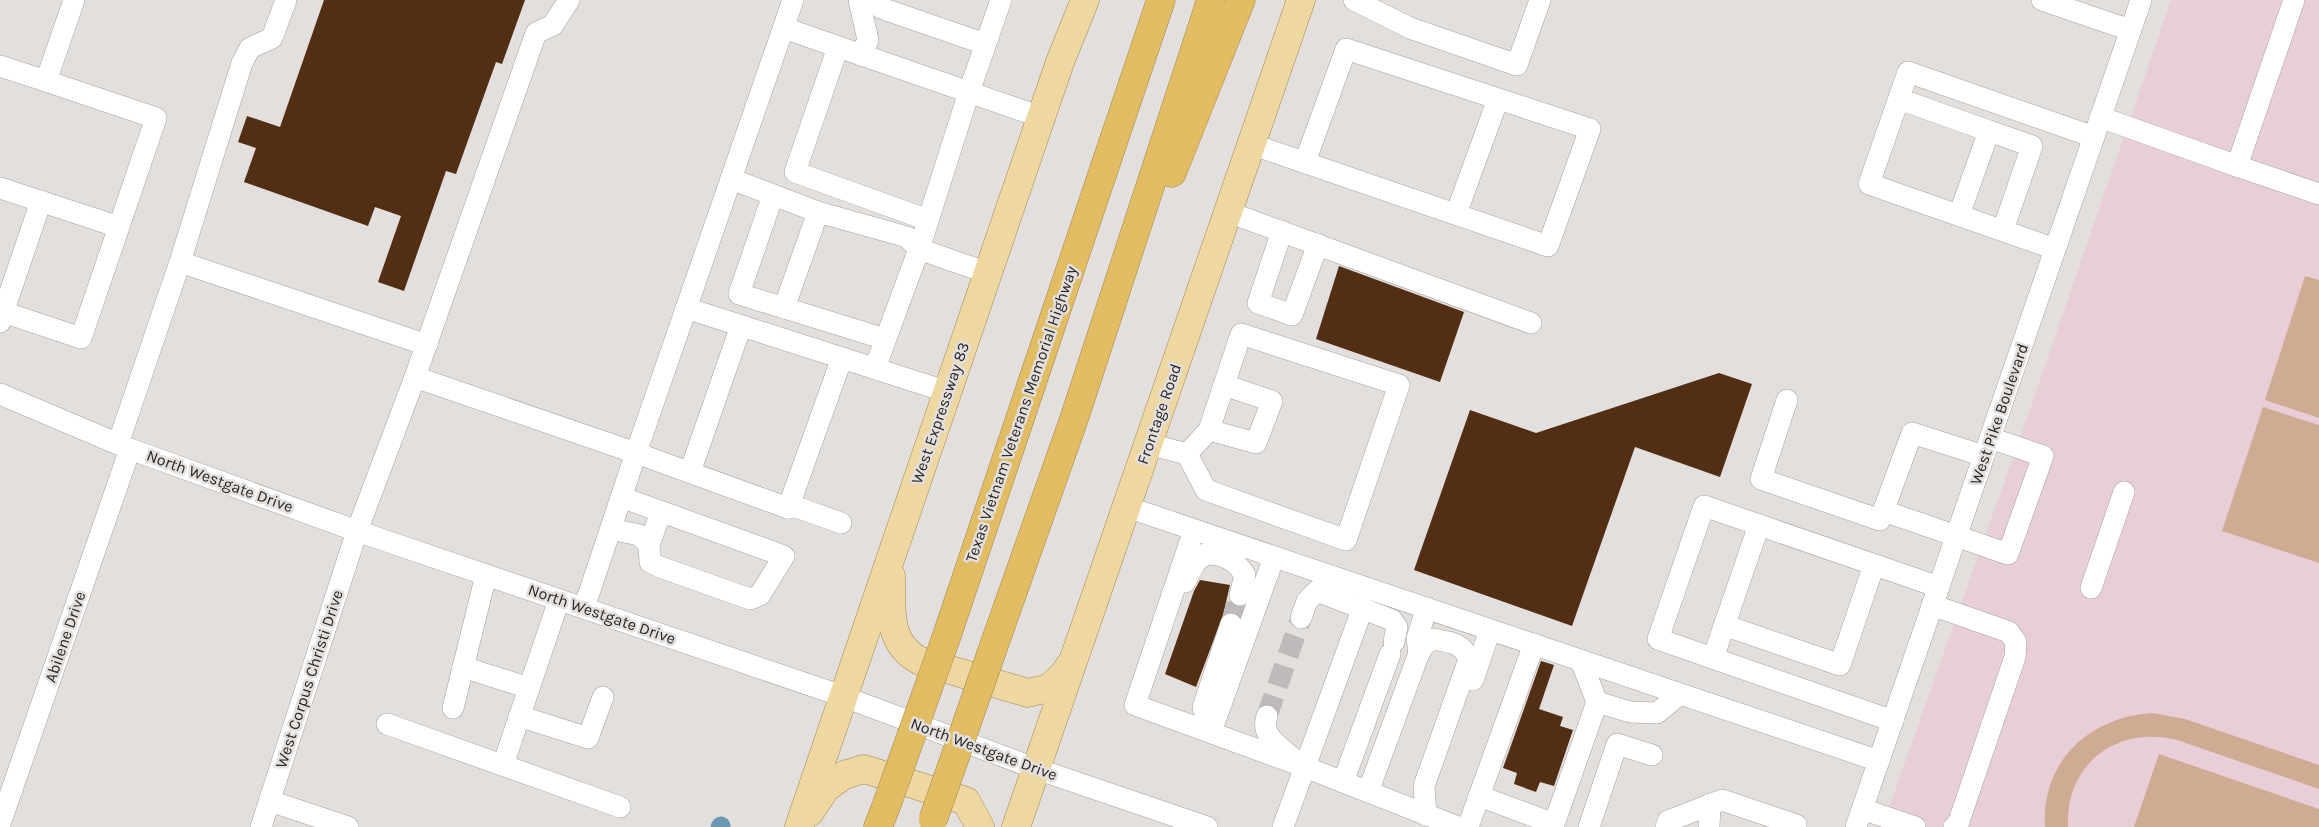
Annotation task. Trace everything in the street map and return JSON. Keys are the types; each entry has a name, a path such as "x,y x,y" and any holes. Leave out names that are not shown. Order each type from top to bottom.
{"highway":[{"name":"Texas Vietnam Veterans Memorial Highway","path":"882,815 946,638 1161,0"},
{"path":"932,823 1075,416 1211,0"},
{"path":"1075,416 1241,0"}],"main road":[{"name":"West Expressway 83","path":"800,827 842,696 891,560 1041,117 1060,62 1085,0"},
{"name":"Frontage Road","path":"1016,827 1301,0"},
{"path":"891,560 893,628 907,654 920,661 1028,693 1048,688 1065,673 1075,657"},
{"path":"800,827 826,788 844,775 864,769 966,801 980,827"}],"street":[{"path":"46,81 74,0"},
{"name":"Abilene Drive","path":"0,824 124,446 242,63 250,48 272,38 286,0"},
{"name":"West Corpus Christi Drive","path":"261,827 357,531 427,345 536,33 553,25 569,0"},
{"path":"584,608 793,0"},
{"path":"859,0 868,40 861,55"},
{"path":"878,0 882,8 986,44"},
{"path":"874,368 919,249 969,92 1001,0"},
{"path":"1354,0 1410,28 1517,65 1540,0"},
{"path":"2042,0 2130,30"},
{"name":"West Pike Boulevard","path":"1859,818 2141,0"},
{"path":"2237,166 2294,0"},
{"path":"784,28 1041,117"},
{"path":"838,47 794,172 928,220"},
{"path":"1252,144 1304,162 1456,214 1548,246 1590,129 1346,49 1304,162"},
{"path":"0,66 156,118 80,338 1,315 41,201"},
{"path":"2055,248 1869,184 1908,72 2024,112 2097,127 2237,166 2319,194"},
{"path":"1456,214 1498,99"},
{"path":"1899,99 2032,146 2003,230"},
{"path":"2014,140 2024,112"},
{"path":"1959,215 1989,131"},
{"path":"731,179 818,212 907,237 919,249 988,273"},
{"path":"0,188 118,227"},
{"path":"774,194 739,294 885,339"},
{"path":"784,308 818,212"},
{"path":"1228,212 1531,323"},
{"path":"1282,231 1258,303 1292,315 1318,244"},
{"path":"180,262 427,345"},
{"path":"686,308 948,392"},
{"path":"690,472 741,326"},
{"path":"1148,444 1187,454 1206,490 1346,540 1399,385 1241,334 1209,430 1187,454"},
{"path":"788,508 842,358"},
{"path":"415,377 636,453 788,508 799,508 841,523"},
{"path":"1209,430 1256,443 1272,401 1224,385"},
{"name":"North Westgate Drive","path":"0,394 124,446 357,531 842,696 1037,768 1207,827"},
{"path":"1787,400 1761,479 1880,520 1912,433 2042,456 2008,554 1884,511"},
{"path":"2091,588 2124,492"},
{"path":"621,497 784,556 760,594 750,599 660,568 650,562 650,545 661,512"},
{"path":"1893,721 1658,639 1704,506 1874,565 2009,632 2016,642 2012,666 1958,824 1954,827"},
{"path":"1126,507 1879,761"},
{"path":"1712,658 1759,525"},
{"path":"611,529 639,535 650,545"},
{"path":"1194,530 1135,705 1305,767 1458,827"},
{"path":"1162,624 1195,563 1205,554 1214,554 1237,563 1245,575 1240,596"},
{"path":"1211,732 1274,557"},
{"path":"1724,625 1840,665 1874,565"},
{"path":"453,708 486,575"},
{"path":"1301,618 1307,601 1317,591 1392,620 1398,626 1392,648 1343,782"},
{"path":"503,765 559,600"},
{"path":"1283,827 1363,608"},
{"path":"1419,654 1417,638 1427,608"},
{"path":"1211,732 1203,707 1231,624"},
{"path":"1426,815 1490,630"},
{"path":"1368,792 1419,654 1425,644 1433,639 1459,644 1466,651 1469,660 1424,786 1426,815"},
{"path":"1468,827 1534,644"},
{"path":"1553,827 1596,702 1581,661"},
{"path":"463,667 529,688"},
{"path":"1596,702 1630,712 1658,713 1680,694"},
{"path":"519,716 588,738 603,697"},
{"path":"1267,716 1264,724 1266,734 1305,767"},
{"path":"387,724 620,807"},
{"path":"1590,827 1617,744 1652,755"},
{"path":"1479,796 1544,820 1545,827"},
{"path":"1684,820 1722,800 1798,826"},
{"path":"270,801 348,827"},
{"path":"1859,818 1915,827"},
{"path":"1684,820 1709,827"}],"shaded area":[{"path":"2171,0 2319,0 2319,827 1882,827 2027,418"},
{"path":"2305,276 2319,280 2319,418 2265,400"},
{"path":"2263,407 2319,425 2319,563 2222,531"},
{"path":"2152,713 2185,719 2319,765 2319,789 2177,740 2155,737 2134,738 2115,744 2099,754 2085,768 2075,785 2069,805 2068,827 2045,827 2046,804 2051,782 2060,763 2073,747 2089,734 2108,723 2129,716"},
{"path":"2159,754 2319,809 2319,827 2134,827"}],"building":[{"path":"324,0 525,0 502,64 496,62 456,174 446,171 404,291 378,282 401,216 375,207 368,226 244,182 256,148 238,142 247,116 280,127"},
{"path":"1339,266 1464,312 1440,382 1316,339"},
{"path":"1719,373 1752,384 1720,477 1635,447 1572,626 1414,570 1470,410 1536,433"},
{"path":"1200,580 1230,585 1223,615 1196,687 1165,674 1194,591"},
{"path":"1541,661 1554,665 1539,709 1563,717 1560,726 1573,730 1554,786 1540,782 1536,792 1514,784 1517,773 1503,768"}],"tunnel":[{"path":"1231,624 1240,595"},
{"path":"1267,716 1301,618"}]}
